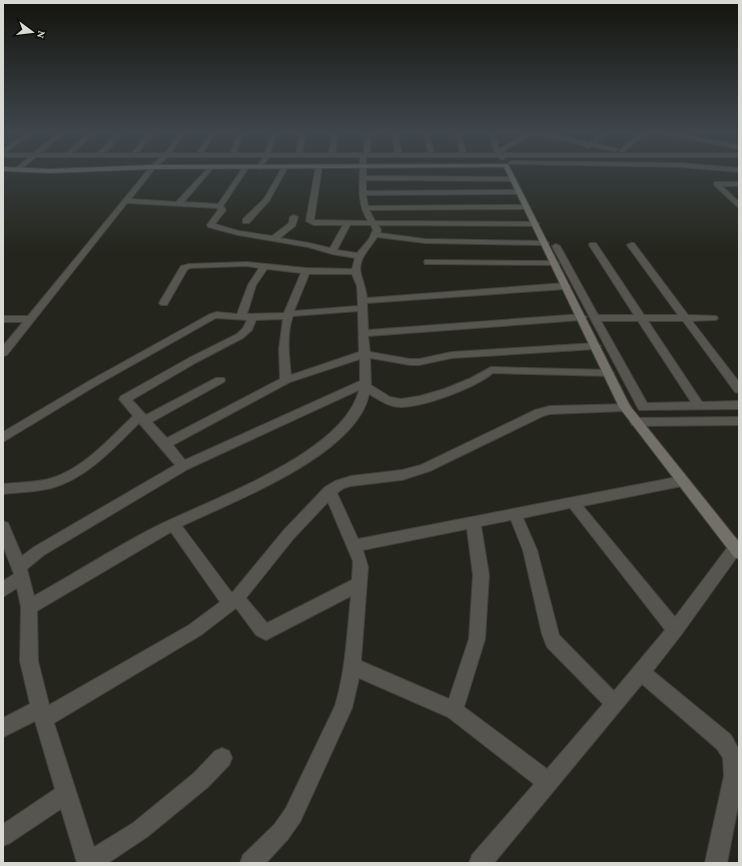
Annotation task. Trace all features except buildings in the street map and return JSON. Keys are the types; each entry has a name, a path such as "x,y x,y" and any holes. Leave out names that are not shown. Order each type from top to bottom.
{"street":[{"path":"4,350 149,172"},
{"path":"178,204 206,172"},
{"path":"242,172 220,206 222,210 211,224 212,226 309,245 332,252 360,256"},
{"path":"246,221 267,200 282,172"},
{"path":"318,172 310,221 314,223 347,224 425,241 545,243"},
{"path":"364,172 364,208 375,229"},
{"path":"452,172 513,179"},
{"path":"480,863 615,704 738,549 682,481 625,407 509,172"},
{"path":"739,184 716,184 739,206"},
{"path":"363,193 520,192"},
{"path":"126,201 220,206"},
{"path":"364,208 527,207"},
{"path":"274,239 292,224 294,217"},
{"path":"332,252 347,224"},
{"path":"375,229 536,224"},
{"path":"29,607 173,524 254,487 314,453 340,434 354,416 363,399 366,384 363,304 361,282 356,272 360,256 375,229"},
{"path":"593,245 699,406"},
{"path":"631,245 739,390"},
{"path":"556,246 643,407 739,405"},
{"path":"428,262 555,263"},
{"path":"164,303 186,267 247,264 306,271 356,272"},
{"path":"183,466 125,400 193,360 247,331 250,327 246,317 252,285 265,266"},
{"path":"286,380 284,345 289,315 292,301 306,271"},
{"path":"3,438 93,383 204,320 217,315 246,317 289,315 363,304 566,286"},
{"path":"363,333 582,318"},
{"path":"595,318 712,318"},
{"path":"3,319 30,319"},
{"path":"165,444 286,380 365,354 410,362 419,362 452,355 596,346"},
{"path":"366,384 386,400 401,403 422,399 473,381 487,374 491,370 609,373"},
{"path":"3,489 39,485 56,481 68,476 88,463 142,419 220,380"},
{"path":"3,590 39,551 183,466 366,384"},
{"path":"3,728 42,714 195,630 233,601 289,534 330,490 340,484 351,481 402,474 424,468 539,413 550,410 625,407"},
{"path":"636,422 739,421"},
{"path":"353,546 682,481"},
{"path":"251,863 281,832 293,815 343,708 349,688 361,567 330,490"},
{"path":"573,503 675,630"},
{"path":"515,514 530,550 553,641 615,704"},
{"path":"454,710 477,639 481,575 473,522"},
{"path":"173,524 233,601 262,630 266,632 359,584"},
{"path":"3,527 21,572 29,607 29,661 42,714 88,863 140,830 201,780 222,758"},
{"path":"352,666 454,710 548,782"},
{"path":"641,672 724,742 732,756 734,776 716,863"},
{"path":"3,836 66,793"}]}
